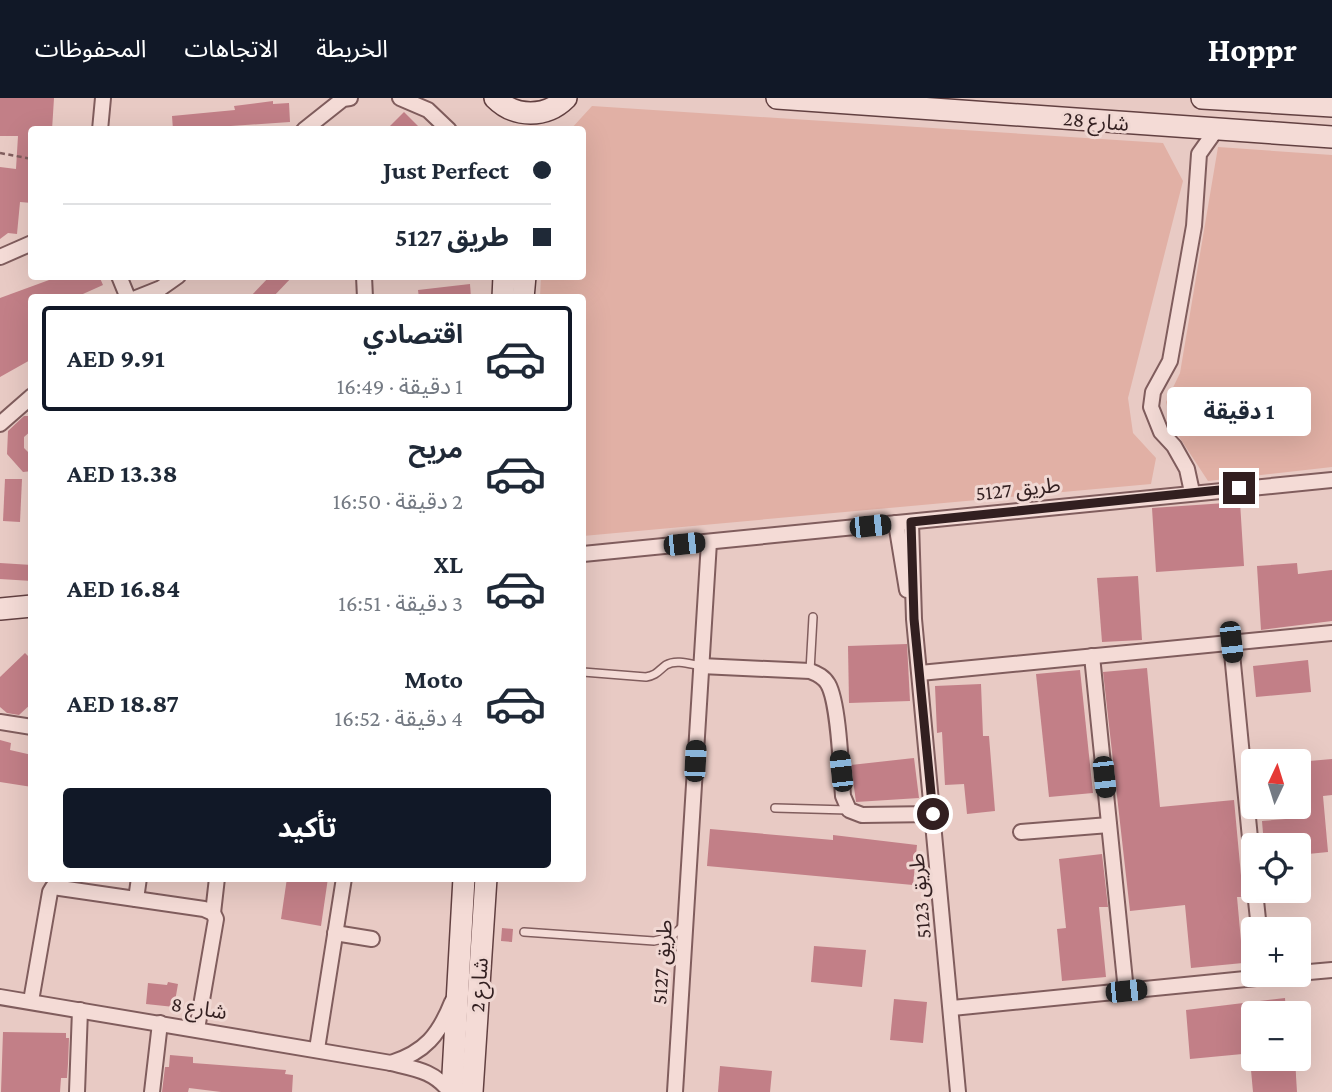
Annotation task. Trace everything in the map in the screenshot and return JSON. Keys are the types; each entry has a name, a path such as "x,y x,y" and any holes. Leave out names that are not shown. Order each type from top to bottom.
{"main road":[{"name":"شارع 28","path":"777,98 942,103 1216,131 1332,137"},
{"path":"1202,98 1332,106"},
{"path":"498,101 527,114 560,103"},
{"path":"498,101 507,126"},
{"path":"543,126 560,103"},
{"path":"0,609 28,606"},
{"name":"شارع 2","path":"451,1092 464,882"},
{"name":"شارع 2","path":"472,1092 486,882"}],"street":[{"path":"100,126 103,98"},
{"path":"309,126 343,99 351,98"},
{"path":"400,98 428,110 445,126"},
{"path":"1182,128 1199,154"},
{"path":"1192,492 1187,469 1174,446 1161,432 1151,407 1153,392 1170,360 1194,226 1199,154 1216,131"},
{"path":"0,257 28,245"},
{"path":"146,294 172,280"},
{"path":"0,424 28,400"},
{"name":"طريق 5127","path":"586,554 1332,480"},
{"name":"طريق 5123","path":"904,522 960,1090"},
{"name":"طريق 5127","path":"675,1092 709,542"},
{"path":"920,673 1332,633"},
{"path":"1231,642 1250,833"},
{"path":"1092,656 1126,991"},
{"path":"701,666 810,671 826,681 833,697 843,796 849,810 862,815 933,814"},
{"path":"0,722 28,724"},
{"path":"1021,832 1109,825"},
{"path":"136,899 138,882"},
{"path":"197,1029 216,926 213,913 217,882"},
{"path":"317,1049 343,882"},
{"path":"31,1001 49,897 54,883 213,913"},
{"path":"335,933 372,939"},
{"path":"1311,972 1332,970"},
{"path":"952,1008 1241,978"},
{"path":"391,1063 430,1044 442,1027 456,995"},
{"name":"شارع 8","path":"0,997 391,1063 437,1076 451,1092"},
{"path":"77,1092 80,1010"},
{"path":"152,1092 160,1023"}],"lane":[{"path":"810,671 813,617"},
{"path":"586,672 646,677 656,676 664,666 675,662 701,666"},
{"path":"775,808 849,810"},
{"path":"524,932 654,941 671,937 685,923"}],"path":[{"path":"0,153 28,158"}],"sand":[{"path":"592,106 1163,143 1183,181 1128,398 1133,433 1156,458 1151,484 586,536 586,294 540,294 541,280 586,280 586,126 574,126"},
{"path":"1218,147 1332,155 1332,467 1208,481 1172,426 1166,402 1180,373"}],"building":[{"path":"0,98 54,98 52,126 28,126 28,203 20,202 17,234 8,233 0,239 0,167 16,169 18,136 0,136"},
{"path":"273,101 273,104 289,103 290,122 173,126 172,116 235,110 234,106"},
{"path":"404,112 418,126 390,126"},
{"path":"49,280 101,280 103,285 83,294 28,294 28,361 0,377 0,298"},
{"path":"266,280 289,280 276,294 253,294"},
{"path":"470,284 471,294 418,294 418,290"},
{"path":"24,416 28,416 28,434 24,437 24,448 28,452 28,471 23,472 7,454 8,431"},
{"path":"5,479 22,479 20,522 3,521"},
{"path":"1240,502 1244,566 1156,572 1152,508"},
{"path":"0,563 28,565 28,581 0,579"},
{"path":"1297,563 1298,574 1332,570 1332,621 1261,630 1257,566"},
{"path":"1138,576 1142,640 1102,642 1097,578"},
{"path":"907,644 910,701 849,703 848,646"},
{"path":"25,653 28,656 28,707 19,715 7,713 0,707 0,677"},
{"path":"1308,660 1311,692 1256,697 1253,666"},
{"path":"1147,668 1160,807 1234,800 1241,875 1241,897 1237,897 1241,963 1191,968 1185,905 1130,911 1103,672"},
{"path":"1080,670 1093,793 1049,797 1036,674"},
{"path":"981,684 983,736 989,736 995,811 967,814 964,784 945,785 942,732 937,733 935,686"},
{"path":"0,740 11,743 10,750 28,754 28,786 0,782"},
{"path":"914,758 919,798 856,802 851,765"},
{"path":"1332,759 1332,795 1323,796 1328,852 1311,854 1311,833 1263,833 1262,821 1311,819 1311,761"},
{"path":"710,829 833,840 833,835 917,845 913,885 707,866"},
{"path":"1102,854 1108,907 1099,907 1106,977 1062,981 1057,929 1066,928 1059,859"},
{"path":"286,882 327,882 321,926 281,919"},
{"path":"502,928 513,929 512,942 501,941"},
{"path":"814,946 866,950 862,987 811,982"},
{"path":"168,982 178,984 174,1007 146,1004 148,983 167,985"},
{"path":"1285,998 1285,1001 1260,1001"},
{"path":"894,999 927,1002 923,1043 890,1040"},
{"path":"1241,1003 1241,1054 1190,1059 1186,1010"},
{"path":"3,1032 66,1033 66,1038 69,1038 67,1078 61,1078 60,1092 1,1092"},
{"path":"170,1055 193,1057 193,1063 286,1070 285,1074 293,1075 292,1092 221,1092 189,1088 188,1092 162,1092 165,1067 169,1067"},
{"path":"720,1066 772,1071 770,1092 718,1092"},
{"path":"1251,1071 1296,1071 1297,1092 1253,1092"}],"route":[{"path":"933,814 914,619 911,522 1239,488"}]}
